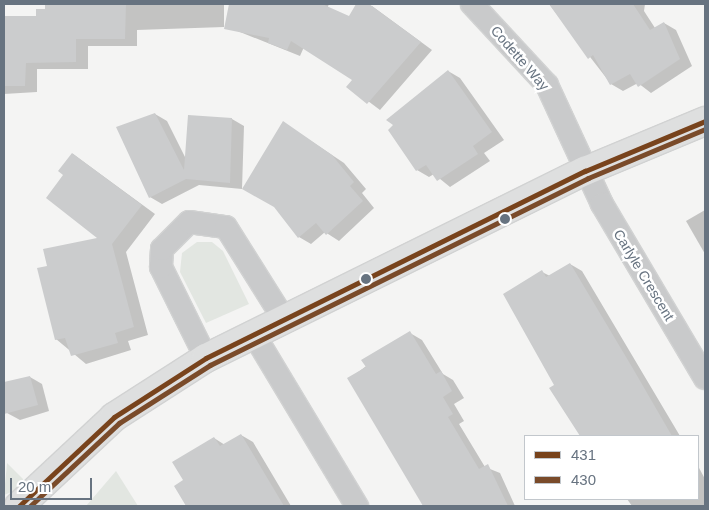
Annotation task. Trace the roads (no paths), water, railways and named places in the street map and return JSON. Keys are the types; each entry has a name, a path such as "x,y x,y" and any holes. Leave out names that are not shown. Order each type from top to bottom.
{"street":[{"name":"Codette Way","path":"472,4 547,85 585,171"},
{"path":"19,506 114,417 206,358 283,318 585,171 705,121"},
{"name":"Carlyle Crescent","path":"585,171 705,378"},
{"path":"206,358 161,268 162,249 189,222 226,227 283,318"},
{"path":"253,333 357,506"}]}
